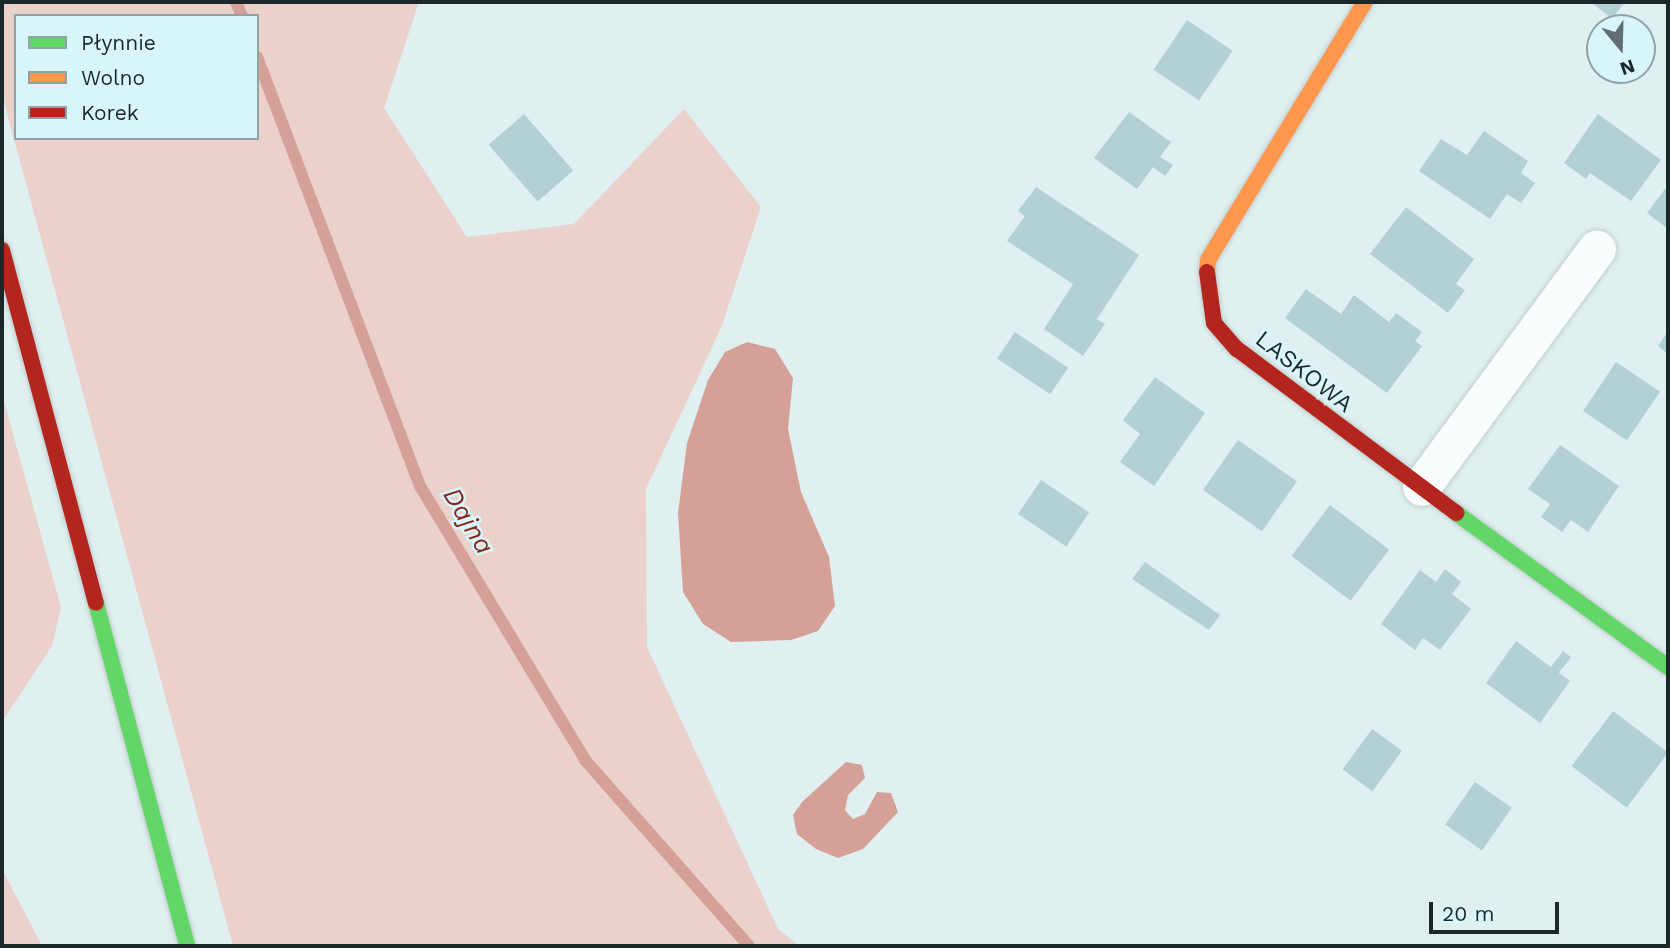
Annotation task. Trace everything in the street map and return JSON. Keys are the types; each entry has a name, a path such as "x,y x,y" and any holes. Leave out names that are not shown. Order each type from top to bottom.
{"street":[{"name":"LASKOWA","path":"1365,2 1224,228 1208,260 1206,289 1214,323 1237,349 1668,667"},
{"path":"2,250 187,946"},
{"path":"1422,487 1597,250"}],"shaded area":[{"path":"2,2 419,2 384,108 467,237 574,224 684,109 761,207 721,328 646,489 647,647 778,929 800,946 233,946 14,140 259,140 259,14 14,14 14,139 2,95"},
{"path":"747,342 775,349 793,378 788,429 801,492 829,557 835,606 818,631 791,640 731,642 703,624 683,592 678,513 687,443 708,380 725,352"},
{"path":"2,394 61,607 52,646 2,722"},
{"path":"846,762 862,765 865,778 848,795 845,810 853,819 865,814 877,792 891,793 898,812 863,849 838,858 816,849 797,834 793,815 802,802"},
{"path":"2,869 42,946 2,946"}],"building":[{"path":"1591,2 1625,2 1616,14 1606,14"},
{"path":"1187,20 1233,51 1199,100 1153,70"},
{"path":"1129,112 1171,142 1160,157 1173,165 1165,176 1153,167 1137,189 1094,158"},
{"path":"524,114 573,171 538,201 489,145"},
{"path":"1598,114 1661,160 1631,201 1590,173 1586,179 1564,163"},
{"path":"1484,131 1528,161 1521,173 1535,183 1521,203 1507,194 1490,219 1419,171 1441,139 1467,155"},
{"path":"1668,185 1668,229 1647,213"},
{"path":"1036,187 1139,255 1097,319 1105,324 1083,356 1044,329 1073,284 1007,241 1025,216 1018,211"},
{"path":"1406,207 1474,259 1456,284 1465,290 1448,313 1370,254"},
{"path":"1306,289 1341,314 1354,295 1389,322 1396,313 1422,332 1415,341 1422,346 1387,393 1285,318"},
{"path":"1668,331 1668,354 1658,346"},
{"path":"1015,332 1068,368 1050,394 997,359"},
{"path":"1616,362 1660,392 1627,441 1583,411"},
{"path":"1155,377 1205,413 1154,486 1120,462 1140,434 1123,420"},
{"path":"1238,440 1297,481 1262,531 1203,490"},
{"path":"1560,445 1619,486 1588,532 1571,520 1562,532 1541,517 1550,504 1528,489"},
{"path":"1041,480 1089,512 1066,546 1018,514"},
{"path":"1330,505 1389,550 1351,601 1291,556"},
{"path":"1145,562 1220,615 1209,630 1132,579"},
{"path":"1445,569 1461,582 1452,594 1471,609 1440,650 1423,638 1415,650 1381,624 1420,570 1436,582"},
{"path":"1516,641 1551,667 1563,651 1571,657 1559,673 1570,681 1540,723 1486,683"},
{"path":"1613,711 1668,752 1627,808 1571,766"},
{"path":"1372,729 1402,751 1373,791 1343,769"},
{"path":"1475,782 1512,808 1482,850 1445,825"}],"waterway":[{"name":"Dajna","path":"236,2 241,14"},
{"name":"Dajna","path":"259,62 420,486 585,760 749,946"}],"traffic: fast":[{"path":"1456,513 1668,667"},
{"path":"96,603 187,946"}],"traffic: slow":[{"path":"1207,272 1208,260 1365,2"}],"traffic: jam":[{"path":"2,250 96,603"},
{"path":"1207,272 1214,323 1237,349 1456,513"}]}
